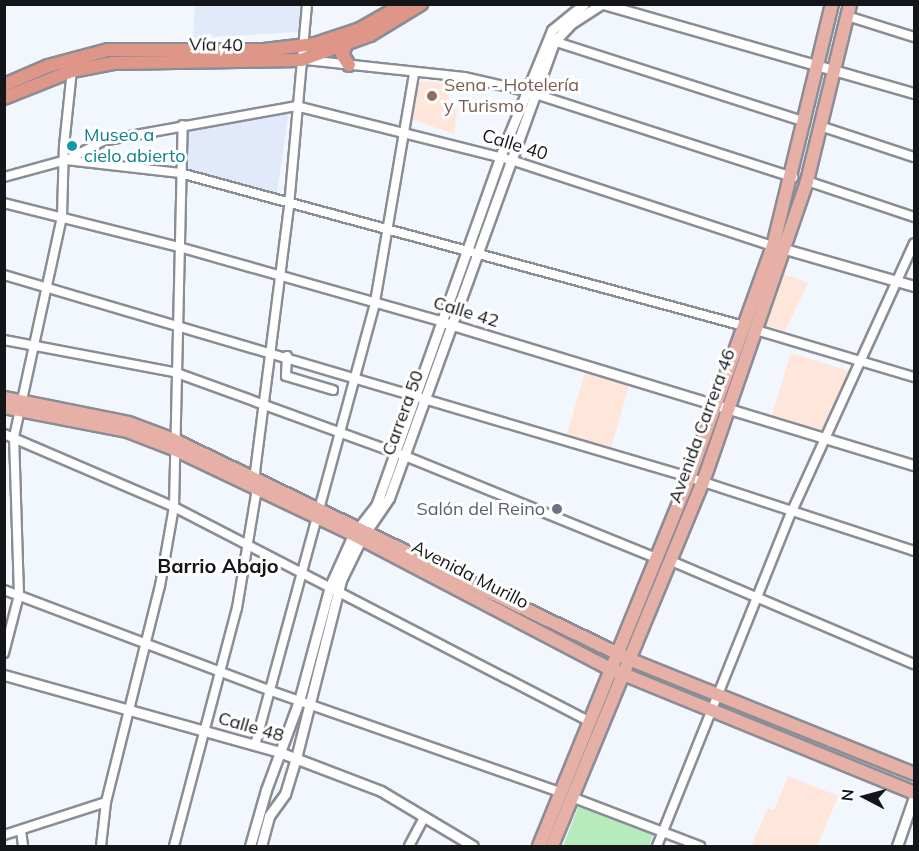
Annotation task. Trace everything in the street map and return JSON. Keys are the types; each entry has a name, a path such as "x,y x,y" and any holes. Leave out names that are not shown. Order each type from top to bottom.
{"highway":[{"name":"Vía 40","path":"4,85 76,57 128,48 302,53 360,29 404,4"},
{"name":"Vía 40","path":"4,98 72,71 148,62 302,53 346,45 403,18 421,4"},
{"path":"346,45 343,58 349,65"}],"main road":[{"name":"Avenida Carrera 46","path":"779,248 828,6"},
{"name":"Avenida Carrera 46","path":"554,846 589,721 689,478 722,406 779,248 807,181 832,69 848,10"},
{"name":"Avenida Murillo","path":"4,398 21,406 127,431 174,445 631,660 915,774"},
{"name":"Avenida Murillo","path":"4,407 21,406"},
{"name":"Avenida Carrera 46","path":"539,846 631,660 703,482 722,406"},
{"name":"Avenida Murillo","path":"359,533 610,669 711,713 915,795"},
{"path":"618,689 639,681"}],"street":[{"path":"174,846 237,608 256,483 289,206 307,4"},
{"name":"Carrera 50","path":"261,846 269,816 285,794 293,770 300,743 303,703 334,588 359,533 383,510 441,321 500,157 531,92 551,40 563,19 584,4"},
{"path":"602,4 915,93"},
{"name":"Carrera 50","path":"551,40 602,4"},
{"path":"848,10 915,36"},
{"path":"551,40 805,122"},
{"path":"302,53 349,65 414,74 464,76 531,92 793,177"},
{"path":"4,653 19,595 14,436 62,216 66,160 63,146 72,71 76,57"},
{"path":"255,745 320,514 375,302 407,131 414,74"},
{"name":"Carrera 50","path":"400,454 427,401 451,325 511,160 531,92"},
{"name":"Calle 40","path":"66,160 102,141 297,106 407,131 511,160 779,248 915,286"},
{"path":"101,846 106,802 160,586 174,507 174,372 183,125"},
{"path":"820,126 915,157"},
{"path":"4,177 66,160 180,173 289,206 861,358 915,377"},
{"path":"807,181 915,217"},
{"name":"Calle 42","path":"4,203 179,247 375,302 915,465"},
{"path":"657,846 792,511 915,243"},
{"path":"4,275 287,356 427,401 703,482 915,551"},
{"path":"4,340 174,372 400,454 656,558"},
{"path":"287,356 286,376 333,390"},
{"path":"4,434 14,436 174,507 589,721"},
{"path":"671,561 915,664"},
{"path":"4,590 270,691 556,791"},
{"name":"Calle 48","path":"4,675 296,758 381,791 473,846"},
{"name":"Carrera 50","path":"250,846 279,752 303,703"},
{"path":"286,736 290,745 300,743"},
{"path":"275,764 286,760 293,770"},
{"path":"533,846 563,773 573,776 574,798 554,846"},
{"path":"897,846 915,795"},
{"path":"574,798 700,846"},
{"path":"4,835 106,802"},
{"path":"409,846 424,818"},
{"path":"21,831 23,846"}],"shaded area":[{"path":"195,5 301,5 298,32 193,38"},
{"name":"Sena - Hotelería y Turismo","path":"421,81 450,84 448,107 457,109 454,134 411,119 416,85"},
{"path":"289,111 277,193 184,169 187,130"},
{"path":"784,274 808,283 785,331 763,325"},
{"path":"791,353 850,371 831,434 772,416"},
{"path":"585,372 629,385 611,448 567,435"},
{"path":"788,776 838,796 817,846 751,846 768,808 774,810"}],"green space":[{"path":"579,805 653,835 649,846 563,846"}],"place":[{"name":"Sena - Hotelería y Turismo","path":"432,96"},
{"name":"Museo a cielo abierto","path":"72,146"},
{"name":"Salón del Reino","path":"557,509"}],"district":[{"name":"Barrio Abajo","path":"218,565"}]}
